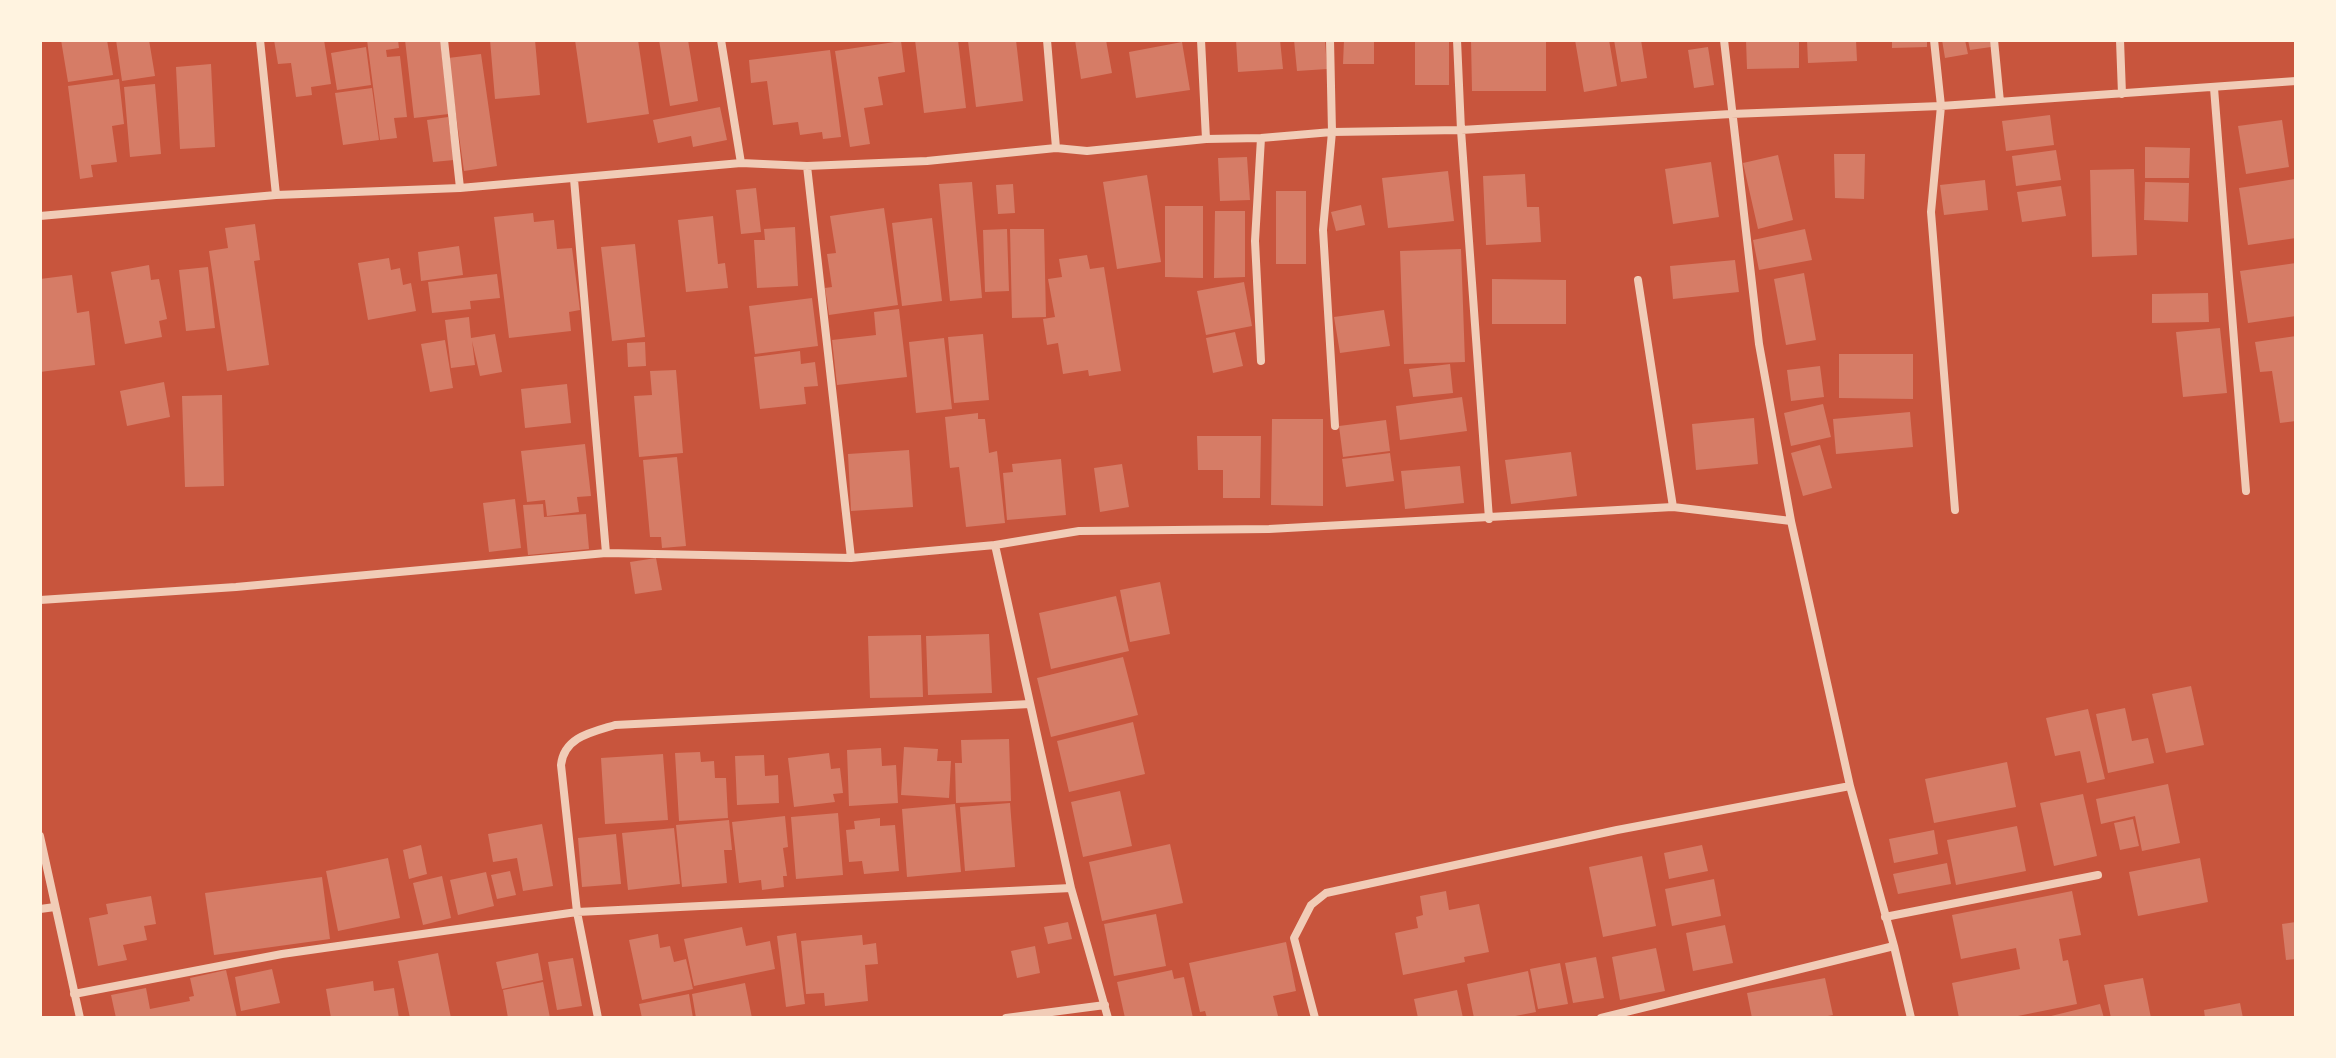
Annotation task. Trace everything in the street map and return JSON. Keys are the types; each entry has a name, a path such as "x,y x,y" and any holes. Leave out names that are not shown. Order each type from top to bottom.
{"street":[{"path":"260,40 276,195"},
{"path":"444,40 460,188"},
{"path":"721,40 741,163"},
{"path":"1047,40 1056,148"},
{"path":"1201,40 1206,139"},
{"path":"1330,40 1332,132 1323,230 1335,426"},
{"path":"1457,40 1489,519"},
{"path":"1724,40 1759,344 1791,521 1850,786 1911,1018"},
{"path":"1934,40 1941,106 1931,212 1955,510"},
{"path":"1994,40 2000,102"},
{"path":"2120,40 2122,94"},
{"path":"40,216 276,195 460,188 741,163 807,166 927,161 1056,148 1087,151 1206,139 1332,132 1461,130 1731,114 1941,106 2296,81"},
{"path":"2214,88 2246,491"},
{"path":"1261,138 1255,241 1261,361"},
{"path":"807,166 851,558"},
{"path":"574,179 606,553"},
{"path":"1638,280 1673,507"},
{"path":"40,600 236,587 606,553 851,558 995,545 1079,531 1269,529 1673,507 1791,521"},
{"path":"995,545 1071,888 1108,1018"},
{"path":"598,1018 577,912 561,765 567,747 584,735 615,725 1030,704"},
{"path":"1315,1018 1294,938 1311,905 1326,893 1617,830 1850,786"},
{"path":"40,836 80,1018"},
{"path":"1885,917 2098,875"},
{"path":"74,994 282,954 577,912 1071,888"},
{"path":"40,909 55,907"},
{"path":"1601,1018 1894,946"},
{"path":"1006,1018 1105,1005"}],"building":[{"path":"61,40 107,40 113,75 68,82"},
{"path":"116,40 149,40 155,76 122,81"},
{"path":"274,40 324,40 331,84 311,87 312,95 296,97 291,63 278,64"},
{"path":"367,40 398,40 399,48 386,50 387,57 400,56 407,117 394,118 397,138 380,140"},
{"path":"405,40 440,40 449,114 414,118"},
{"path":"490,40 535,40 540,95 495,99"},
{"path":"575,40 638,40 649,114 587,123"},
{"path":"659,40 688,40 698,101 670,106"},
{"path":"915,40 958,40 966,108 924,113"},
{"path":"1016,40 1023,101 976,107 968,41"},
{"path":"1075,40 1106,40 1112,73 1081,79"},
{"path":"1236,40 1280,40 1283,69 1238,72"},
{"path":"1294,40 1325,40 1327,69 1297,71"},
{"path":"1344,40 1374,40 1374,64 1343,64"},
{"path":"1415,40 1449,40 1449,85 1415,85"},
{"path":"1471,40 1546,40 1546,91 1472,91"},
{"path":"1575,40 1609,40 1617,86 1584,92"},
{"path":"1614,40 1641,40 1647,78 1621,82"},
{"path":"1746,40 1799,40 1799,68 1747,69"},
{"path":"1807,40 1856,40 1857,61 1808,63"},
{"path":"1892,40 1927,40 1927,47 1892,48"},
{"path":"1942,40 1965,40 1968,54 1945,58"},
{"path":"1968,40 1990,40 1991,47 1970,50"},
{"path":"901,41 905,72 878,77 883,105 864,108 870,144 850,147 835,51"},
{"path":"1182,42 1190,90 1136,98 1129,52"},
{"path":"366,47 371,85 337,90 331,53"},
{"path":"1708,47 1714,85 1694,88 1688,50"},
{"path":"830,50 841,137 823,139 822,132 800,135 798,122 773,125 767,81 751,83 749,60"},
{"path":"481,54 497,166 464,171 448,58"},
{"path":"211,64 215,147 180,149 176,67"},
{"path":"119,79 124,124 112,126 117,162 91,165 93,177 80,179 68,86"},
{"path":"155,84 161,154 130,157 124,87"},
{"path":"372,88 379,140 343,145 335,93"},
{"path":"720,107 727,140 693,147 691,136 658,143 653,120"},
{"path":"2050,115 2054,145 2006,151 2002,121"},
{"path":"448,117 454,160 433,162 427,120"},
{"path":"2282,120 2289,167 2246,174 2238,126"},
{"path":"2145,147 2190,148 2189,178 2145,178"},
{"path":"2056,150 2061,180 2016,186 2012,156"},
{"path":"1834,154 1865,154 1864,199 1835,198"},
{"path":"1778,155 1793,220 1758,229 1743,163"},
{"path":"1247,157 1250,200 1220,201 1218,158"},
{"path":"1711,162 1719,217 1673,224 1665,169"},
{"path":"2134,169 2137,255 2092,257 2090,170"},
{"path":"1448,171 1454,221 1388,228 1382,178"},
{"path":"1525,174 1527,207 1539,207 1541,242 1486,245 1483,176"},
{"path":"1147,175 1161,262 1117,269 1103,182"},
{"path":"2295,179 2296,238 2248,245 2239,188"},
{"path":"1985,180 1988,210 1944,215 1940,185"},
{"path":"972,182 982,298 950,301 939,184"},
{"path":"2145,182 2189,183 2188,222 2144,220"},
{"path":"1013,184 1015,213 998,214 996,185"},
{"path":"2061,186 2066,216 2022,222 2017,192"},
{"path":"756,188 761,232 741,234 736,190"},
{"path":"1276,191 1306,191 1306,264 1276,264"},
{"path":"1361,205 1365,225 1336,231 1331,212"},
{"path":"1165,206 1203,206 1203,278 1165,277"},
{"path":"884,208 898,305 829,315 825,288 832,287 827,254 836,253 830,216"},
{"path":"1215,211 1245,211 1245,277 1214,278"},
{"path":"533,213 534,222 554,220 557,249 572,248 580,310 569,312 571,331 509,338 494,217"},
{"path":"713,216 718,264 725,263 728,288 686,292 678,220"},
{"path":"932,218 942,301 902,306 892,223"},
{"path":"255,224 260,260 254,261 269,365 227,371 209,251 228,248 225,228"},
{"path":"795,227 798,286 757,288 754,240 765,240 764,229"},
{"path":"1007,229 1009,291 985,292 983,230"},
{"path":"1010,229 1044,229 1046,317 1012,318"},
{"path":"1805,229 1812,260 1759,270 1753,240"},
{"path":"635,244 645,337 612,341 601,247"},
{"path":"459,246 463,275 421,281 418,252"},
{"path":"1461,249 1465,362 1404,364 1400,251"},
{"path":"1087,255 1090,269 1104,267 1121,371 1089,376 1088,370 1063,374 1058,343 1047,345 1043,319 1055,317 1048,279 1062,277 1059,259"},
{"path":"389,258 391,270 400,268 403,285 411,283 416,311 368,320 358,263"},
{"path":"1735,260 1739,292 1673,299 1670,266"},
{"path":"2296,263 2296,316 2248,323 2240,271"},
{"path":"149,265 151,280 159,279 167,319 159,321 162,337 125,344 111,272"},
{"path":"208,267 215,328 186,331 179,270"},
{"path":"1804,273 1816,340 1786,345 1774,279"},
{"path":"497,274 500,298 470,301 471,309 432,313 428,282"},
{"path":"72,275 77,313 89,311 95,365 40,372 40,279"},
{"path":"1492,279 1566,280 1566,324 1492,324"},
{"path":"1244,282 1252,326 1206,335 1197,291"},
{"path":"2208,293 2209,322 2152,323 2152,294"},
{"path":"812,298 818,346 755,354 749,306"},
{"path":"899,309 907,377 837,385 832,340 876,335 874,312"},
{"path":"1384,310 1390,346 1340,353 1334,317"},
{"path":"469,317 471,338 495,334 502,372 480,376 472,341 475,365 451,368 445,320"},
{"path":"2220,328 2227,393 2183,397 2176,332"},
{"path":"1235,332 1243,366 1213,373 1206,338"},
{"path":"983,334 989,400 954,403 948,337"},
{"path":"2296,336 2296,421 2280,423 2272,371 2260,372 2255,342"},
{"path":"944,338 952,409 916,413 909,342"},
{"path":"445,340 453,388 430,392 421,344"},
{"path":"645,342 646,366 628,367 627,343"},
{"path":"800,351 801,364 815,362 818,386 804,387 806,404 760,409 754,357"},
{"path":"1839,354 1913,354 1913,399 1839,398"},
{"path":"1450,364 1453,393 1413,397 1409,369"},
{"path":"1820,366 1824,397 1791,401 1787,370"},
{"path":"676,370 683,453 639,457 634,396 652,395 650,371"},
{"path":"164,382 170,417 127,426 120,391"},
{"path":"567,384 571,423 525,428 521,389"},
{"path":"222,395 224,486 185,487 182,396"},
{"path":"1462,397 1467,431 1400,440 1396,406"},
{"path":"1823,404 1831,437 1791,446 1784,413"},
{"path":"1910,412 1913,447 1836,454 1833,419"},
{"path":"978,413 978,419 985,419 989,453 997,451 1005,523 966,527 959,467 950,468 945,417"},
{"path":"1754,418 1758,464 1696,470 1692,424"},
{"path":"1272,419 1323,419 1323,506 1271,505"},
{"path":"1386,420 1390,451 1343,457 1339,426"},
{"path":"1197,436 1261,436 1260,498 1223,498 1223,470 1198,470"},
{"path":"585,444 591,496 577,497 579,512 547,516 545,500 527,502 521,451"},
{"path":"1820,445 1832,488 1803,496 1791,453"},
{"path":"909,450 913,507 851,511 848,454"},
{"path":"1571,452 1577,496 1511,504 1505,460"},
{"path":"1390,453 1394,481 1346,487 1342,459"},
{"path":"677,457 686,546 662,548 661,537 650,537 643,460"},
{"path":"1061,459 1066,515 1007,520 1003,473 1013,472 1012,464"},
{"path":"1122,464 1129,507 1100,512 1094,468"},
{"path":"1460,466 1464,503 1405,509 1401,471"},
{"path":"515,499 521,548 489,552 483,503"},
{"path":"543,504 544,517 586,514 589,549 528,555 523,505"},
{"path":"656,558 662,590 635,594 630,562"},
{"path":"1160,582 1170,634 1130,642 1120,590"},
{"path":"1116,596 1129,651 1051,669 1039,613"},
{"path":"989,634 992,693 928,695 926,636"},
{"path":"921,635 923,697 870,698 868,636"},
{"path":"1123,657 1138,715 1051,737 1037,678"},
{"path":"2191,686 2204,745 2166,753 2152,694"},
{"path":"2125,708 2132,741 2148,738 2154,763 2108,773 2096,714"},
{"path":"2088,709 2105,779 2087,783 2080,751 2055,756 2046,718"},
{"path":"1133,722 1145,774 1069,792 1057,741"},
{"path":"1009,739 1011,801 956,803 955,763 962,763 961,740"},
{"path":"904,747 938,749 937,761 951,761 949,798 901,795"},
{"path":"881,748 882,766 896,765 898,803 849,806 847,750"},
{"path":"700,752 701,762 714,761 715,778 726,778 728,818 679,821 675,753"},
{"path":"829,753 831,769 840,768 843,793 833,794 835,802 794,807 788,758"},
{"path":"663,754 668,820 605,824 601,758"},
{"path":"764,755 765,776 778,775 779,803 737,805 735,756"},
{"path":"2007,762 2016,807 1934,823 1925,779"},
{"path":"2168,784 2180,843 2142,851 2135,816 2101,824 2096,799"},
{"path":"1120,791 1132,846 1083,857 1071,802"},
{"path":"2083,794 2097,856 2054,866 2040,803"},
{"path":"1010,803 1015,867 965,871 960,807"},
{"path":"955,804 961,872 907,877 902,809"},
{"path":"838,813 843,875 796,879 791,817"},
{"path":"785,816 788,847 783,848 787,876 783,876 784,887 762,890 761,880 739,883 732,822"},
{"path":"880,818 880,826 895,825 899,871 864,874 862,861 849,862 846,830 855,829 854,821"},
{"path":"2133,819 2139,846 2120,850 2114,823"},
{"path":"729,820 732,850 724,850 727,883 682,887 676,825"},
{"path":"542,824 553,886 523,891 517,858 493,862 488,834"},
{"path":"2017,826 2026,871 1956,885 1947,840"},
{"path":"674,828 680,884 628,890 622,833"},
{"path":"1934,830 1938,854 1894,863 1889,839"},
{"path":"616,834 621,884 582,887 578,838"},
{"path":"1170,844 1183,903 1102,921 1089,862"},
{"path":"421,845 427,874 409,879 403,850"},
{"path":"1702,845 1708,871 1669,879 1664,853"},
{"path":"1642,856 1656,926 1603,937 1589,867"},
{"path":"388,858 400,918 338,931 326,871"},
{"path":"2200,858 2208,902 2138,916 2129,872"},
{"path":"1947,863 1951,884 1898,894 1893,874"},
{"path":"510,871 516,895 497,899 491,875"},
{"path":"486,872 494,906 458,915 450,880"},
{"path":"442,876 451,918 423,925 413,883"},
{"path":"322,877 330,939 214,955 205,893"},
{"path":"1714,879 1721,916 1672,926 1665,889"},
{"path":"1446,891 1449,910 1479,904 1489,952 1464,957 1465,962 1403,975 1395,933 1418,928 1416,917 1423,915 1420,896"},
{"path":"2072,891 2081,935 2059,939 2063,961 2068,960 2077,1004 2008,1018 1959,1018 1952,983 2020,969 2016,948 1961,959 1952,915"},
{"path":"151,896 156,924 144,926 147,940 123,945 127,960 98,966 89,918 108,914 106,904"},
{"path":"1156,914 1166,966 1114,976 1104,924"},
{"path":"1068,922 1072,939 1048,944 1044,927"},
{"path":"2296,922 2296,959 2286,960 2282,924"},
{"path":"1725,925 1733,963 1693,971 1686,933"},
{"path":"742,927 746,946 770,941 775,969 694,986 684,939"},
{"path":"796,933 805,1004 786,1007 777,936"},
{"path":"658,934 660,948 670,946 674,962 686,959 693,989 642,1000 629,940"},
{"path":"862,935 863,945 876,943 878,964 865,965 868,1001 825,1006 824,993 806,994 801,941"},
{"path":"1286,942 1296,991 1273,996 1278,1016 1207,1018 1205,1011 1200,1012 1189,963"},
{"path":"1035,946 1040,973 1017,978 1011,951"},
{"path":"1656,948 1665,991 1620,1000 1612,957"},
{"path":"438,953 451,1018 410,1018 398,961"},
{"path":"538,953 543,980 502,989 496,962"},
{"path":"1596,957 1604,998 1573,1003 1565,963"},
{"path":"573,958 582,1006 557,1010 548,962"},
{"path":"1560,963 1568,1004 1538,1009 1530,969"},
{"path":"272,969 280,1003 241,1011 235,977"},
{"path":"226,970 237,1018 116,1018 111,995 146,988 150,1009 190,1001 189,997 194,996 190,978"},
{"path":"1172,970 1174,979 1184,977 1193,1018 1125,1018 1117,982"},
{"path":"1528,971 1536,1012 1505,1018 1474,1018 1467,984"},
{"path":"1825,978 1833,1015 1817,1018 1752,1018 1747,993"},
{"path":"2143,978 2151,1018 2111,1018 2104,985"},
{"path":"373,981 374,991 394,988 399,1018 331,1018 326,989"},
{"path":"543,982 550,1018 508,1018 503,990"},
{"path":"745,983 752,1018 696,1018 692,994"},
{"path":"1457,990 1463,1018 1418,1018 1414,999"},
{"path":"689,994 693,1018 642,1018 639,1004"},
{"path":"2240,1003 2243,1018 2205,1018 2204,1010"},
{"path":"2100,1004 2104,1018 2047,1018 2047,1017"}]}
